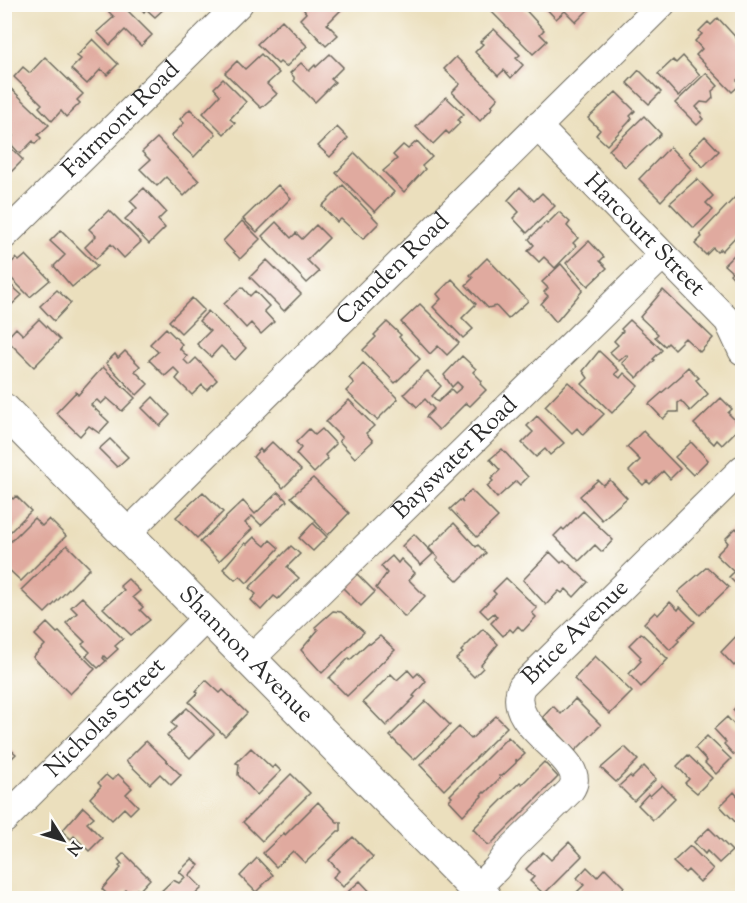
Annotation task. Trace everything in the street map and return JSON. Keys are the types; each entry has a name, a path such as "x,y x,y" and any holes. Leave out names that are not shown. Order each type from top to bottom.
{"main road":[{"name":"Shannon Avenue","path":"4,410 480,894"}],"street":[{"name":"Fairmont Road","path":"4,236 238,4"},
{"name":"Camden Road","path":"126,534 662,4"},
{"name":"Harcourt Street","path":"537,126 728,321 741,341"},
{"name":"Bayswater Road","path":"250,660 662,256"},
{"name":"Brice Avenue","path":"480,894 511,849 570,791 575,783 571,767 521,712 518,697 522,686 742,469"},
{"name":"Nicholas Street","path":"4,820 207,617"}],"building":[{"path":"112,4 121,4 152,35 141,46 125,30 110,45 97,32 114,17 107,10"},
{"path":"137,4 175,4 170,9 167,6 155,17 146,9 144,12"},
{"path":"310,4 347,4 327,24 338,35 326,46 300,19"},
{"path":"496,4 520,4 544,30 540,34 547,41 533,54 490,10"},
{"path":"542,4 589,4 591,7 576,22 565,11 556,19"},
{"path":"718,18 740,42 742,40 742,77 737,80 741,84 732,92 696,55 702,49 695,41 702,34 699,31 708,22 711,25"},
{"path":"282,20 307,46 286,67 280,62 278,64 257,44"},
{"path":"494,29 520,55 516,58 523,65 511,78 504,70 498,76 475,52 483,44 480,42"},
{"path":"93,39 118,64 107,75 101,69 87,84 71,69 81,59 77,56"},
{"path":"261,54 279,73 267,84 277,94 261,108 225,73 237,61 245,69"},
{"path":"330,54 343,67 331,79 335,82 315,102 294,81 290,73 301,63 309,71"},
{"path":"683,56 700,75 678,96 658,74 673,60 676,63"},
{"path":"45,57 83,94 77,100 80,103 66,117 61,111 52,121 39,107 42,104 14,77 23,67 30,73"},
{"path":"456,57 498,98 480,121 452,92 460,84 444,69"},
{"path":"639,70 661,92 649,104 627,83"},
{"path":"706,73 718,86 712,91 713,98 708,103 701,102 696,107 702,113 703,119 697,125 675,103"},
{"path":"223,79 246,102 230,119 235,123 224,134 203,113 220,95 214,88"},
{"path":"4,82 49,125 38,135 41,138 35,144 33,141 20,154 8,141 13,136 4,128"},
{"path":"616,92 635,111 630,116 632,118 629,122 607,145 596,135 600,130 588,118"},
{"path":"446,97 464,114 458,120 460,123 449,134 446,131 433,144 416,127"},
{"path":"190,109 216,134 194,157 171,136 184,123 180,119"},
{"path":"644,116 661,134 625,167 609,150"},
{"path":"337,127 348,138 330,157 318,146"},
{"path":"705,136 719,151 703,167 689,152"},
{"path":"157,138 199,181 184,196 166,177 157,186 140,169 150,160 142,152"},
{"path":"417,141 432,157 422,166 425,169 404,192 383,171 397,159 393,155 403,145 408,149"},
{"path":"4,145 8,149 10,147 23,160 4,179"},
{"path":"670,147 691,169 661,201 639,179"},
{"path":"355,153 394,192 375,212 336,173"},
{"path":"697,179 713,196 706,203 713,210 694,228 670,203"},
{"path":"278,185 291,198 257,232 243,219"},
{"path":"343,185 379,223 363,239 341,219 337,222 322,206"},
{"path":"520,187 534,201 542,193 555,206 527,233 513,218 519,212 508,200"},
{"path":"144,188 166,212 158,220 165,228 149,244 125,219 137,208 130,201"},
{"path":"737,195 742,200 742,230 722,251 721,249 717,252 713,248 706,255 695,244 702,237 700,234"},
{"path":"109,210 141,242 124,258 111,244 96,259 85,247 96,236 89,229"},
{"path":"559,212 570,222 567,226 578,238 573,243 576,246 555,268 544,257 539,262 528,251 534,245 529,239"},
{"path":"242,221 260,239 240,259 223,241"},
{"path":"276,222 291,238 296,233 302,239 316,225 329,238 307,260 319,272 307,283 262,236"},
{"path":"61,230 97,266 72,287 54,266 65,255 50,241"},
{"path":"589,241 604,257 600,261 607,268 588,286 566,263"},
{"path":"742,247 742,283 740,285 730,274 732,272 724,265"},
{"path":"26,255 50,280 30,297 4,271 16,258 19,261"},
{"path":"487,258 528,301 508,319 496,306 488,308 466,285 473,278 470,275"},
{"path":"267,260 301,294 284,311 250,277"},
{"path":"561,264 583,290 556,322 541,304 548,296 544,292 548,288 542,282"},
{"path":"4,279 22,295 4,312"},
{"path":"452,279 476,304 462,318 473,329 463,338 433,307 441,299 437,294"},
{"path":"242,287 250,296 255,291 269,306 264,311 274,322 261,334 251,323 246,328 224,304"},
{"path":"57,290 71,303 54,321 40,306"},
{"path":"663,290 713,338 700,352 685,338 674,349 668,343 665,346 655,337 658,334 640,317"},
{"path":"192,298 204,310 181,333 169,321"},
{"path":"420,304 459,343 447,355 438,346 430,354 401,322"},
{"path":"208,311 246,348 235,360 221,346 211,357 197,344 210,331 199,321"},
{"path":"39,319 60,340 34,367 6,339 16,328 23,335"},
{"path":"630,320 662,350 637,378 622,363 628,357 626,355 619,361 610,352 618,345 614,341"},
{"path":"387,322 420,359 395,383 363,350"},
{"path":"166,328 182,344 179,348 187,356 184,360 189,365 196,358 217,380 207,390 202,385 192,395 176,379 180,374 174,368 165,376 149,360 158,352 150,344"},
{"path":"125,351 140,366 135,371 148,384 137,395 106,363 115,354 118,358"},
{"path":"599,351 619,370 615,374 620,378 624,373 638,386 612,413 582,384 588,378 583,371"},
{"path":"462,356 476,369 473,372 482,381 480,384 486,390 470,406 466,403 439,430 426,417 434,409 425,399 417,407 404,394 427,371 441,386 432,396 438,402 451,389 455,393 462,387 457,382 452,387 444,375"},
{"path":"363,363 398,399 377,420 346,391 354,383 349,378"},
{"path":"103,367 135,398 122,411 107,398 101,404 97,400 91,405 109,422 99,433 89,426 80,436 56,413 76,392 78,395"},
{"path":"688,367 699,378 696,380 708,394 690,411 681,401 678,403 678,412 670,412 663,419 649,404"},
{"path":"568,382 604,414 583,435 577,428 572,433 545,406"},
{"path":"153,397 170,415 160,426 142,408"},
{"path":"721,398 732,409 728,413 741,426 722,445 717,440 714,444 694,424"},
{"path":"349,400 374,426 366,433 373,441 355,458 339,441 342,438 326,422"},
{"path":"537,416 564,443 550,455 545,449 536,457 522,443 533,432 527,426"},
{"path":"309,429 315,435 322,429 336,444 325,455 328,459 314,473 296,454 301,448 296,442"},
{"path":"643,431 680,469 670,479 663,471 650,484 647,481 643,485 629,471 640,460 627,447"},
{"path":"110,439 128,457 117,467 99,449"},
{"path":"272,442 301,470 283,488 253,457 260,449 262,452"},
{"path":"691,442 708,460 693,475 675,457"},
{"path":"502,449 528,477 520,485 516,481 497,498 487,486 500,470 490,459"},
{"path":"313,478 349,513 328,535 316,520 291,497"},
{"path":"598,480 603,485 610,480 627,498 602,520 580,496"},
{"path":"471,490 498,517 477,537 450,509 460,500 463,503 461,500"},
{"path":"4,491 13,499 16,496 31,511 7,535 4,532"},
{"path":"203,492 223,512 197,538 176,517"},
{"path":"278,492 287,501 261,525 252,516 245,523 252,529 219,561 200,542 243,501 255,514"},
{"path":"583,511 613,540 602,552 595,545 579,561 554,536 562,528 564,530"},
{"path":"34,518 42,526 49,519 66,536 21,581 4,565 4,548"},
{"path":"313,523 327,537 313,551 299,538"},
{"path":"454,523 476,547 478,545 486,553 458,581 436,560 438,558 429,548"},
{"path":"736,528 742,535 742,590 729,577 734,572 716,555 728,543 725,539"},
{"path":"414,534 433,554 421,565 402,546"},
{"path":"254,537 265,546 270,540 279,548 247,583 240,576 235,580 223,569 245,543 247,544"},
{"path":"67,545 90,568 45,613 21,590"},
{"path":"291,546 300,554 287,567 299,578 278,599 274,596 261,610 251,600 256,594 249,588"},
{"path":"550,552 561,563 564,560 588,582 574,597 566,589 562,593 559,591 546,605 523,580"},
{"path":"392,556 398,563 401,559 415,573 409,580 425,596 405,617 376,588 387,573 381,566"},
{"path":"707,567 729,587 700,615 678,592"},
{"path":"356,573 375,592 361,606 342,587"},
{"path":"506,578 537,608 532,613 536,617 523,631 518,626 513,632 510,629 503,636 491,623 497,617 494,613 488,618 480,610 496,594 493,591"},
{"path":"128,579 140,591 133,597 143,607 140,610 150,620 131,635 103,608 124,590 120,586"},
{"path":"82,597 123,639 115,646 118,649 107,659 104,656 106,661 98,668 86,656 90,652 82,644 85,642 66,623 77,613 71,607"},
{"path":"670,602 678,610 680,607 695,622 677,639 679,641 670,650 644,623 655,612 658,615"},
{"path":"333,611 341,612 364,632 322,673 301,650 318,630 315,627"},
{"path":"47,623 57,633 59,632 95,669 70,694 33,657 45,645 35,635"},
{"path":"483,629 498,644 481,665 483,668 474,677 456,659"},
{"path":"742,630 742,658 734,666 721,652"},
{"path":"641,633 668,659 641,687 629,674 641,661 639,659 641,657 629,645"},
{"path":"380,636 395,650 347,696 329,678 349,658 350,660 368,643 370,644"},
{"path":"595,656 632,692 610,714 574,679"},
{"path":"408,670 414,677 418,673 426,681 413,696 415,697 386,726 363,702 391,674 397,680"},
{"path":"206,680 220,693 223,690 247,713 225,736 189,702"},
{"path":"575,699 601,725 575,751 543,717 553,706 561,714"},
{"path":"426,701 450,725 414,760 390,736"},
{"path":"742,701 742,720 733,710"},
{"path":"187,708 214,734 190,758 167,736 176,727 171,723"},
{"path":"496,716 507,727 444,790 420,765 459,727 471,739"},
{"path":"727,717 742,733 742,747 734,755 714,729"},
{"path":"707,736 731,759 716,774 695,748"},
{"path":"508,737 525,754 517,761 516,759 516,763 502,776 499,776 500,778 463,815 449,800 452,797 450,795"},
{"path":"146,741 181,775 171,785 160,774 150,784 126,761"},
{"path":"4,744 16,754 4,766"},
{"path":"625,747 638,760 616,782 601,768"},
{"path":"251,748 272,768 275,765 281,771 257,795 238,775 239,764 236,763"},
{"path":"688,755 712,778 697,793 685,783 689,779 677,766"},
{"path":"544,762 558,777 490,845 487,844 473,829 520,782 522,784"},
{"path":"644,766 656,779 634,801 619,786 630,776 632,778"},
{"path":"118,774 132,788 126,794 138,806 130,814 124,808 112,820 90,798 101,786 98,783 106,775 112,780"},
{"path":"291,774 310,793 262,841 243,822"},
{"path":"662,785 675,798 653,820 638,805 648,794 650,796"},
{"path":"734,792 742,801 740,827 720,806"},
{"path":"318,802 337,822 341,822 341,831 338,831 305,863 293,851 276,867 263,853"},
{"path":"83,807 94,817 87,823 102,838 89,851 74,836 71,839 62,831"},
{"path":"709,828 732,851 719,863 707,851 705,854 694,842"},
{"path":"353,837 373,857 343,887 333,877 339,871 329,860"},
{"path":"569,842 582,856 544,894 530,881 534,877 526,869 543,852 551,860"},
{"path":"690,846 713,869 700,882 688,870 685,873 673,862"},
{"path":"124,853 150,879 139,891 137,889 131,895 126,890 117,898 111,898 102,889 121,868 119,866 122,864 118,859"},
{"path":"257,858 273,875 256,892 240,876"},
{"path":"192,859 199,865 189,875 202,888 191,898 154,898 173,880 179,883 185,877 179,872"},
{"path":"587,867 597,877 605,868 624,887 614,898 571,898 584,885 577,878"},
{"path":"360,881 376,898 341,898"}]}
